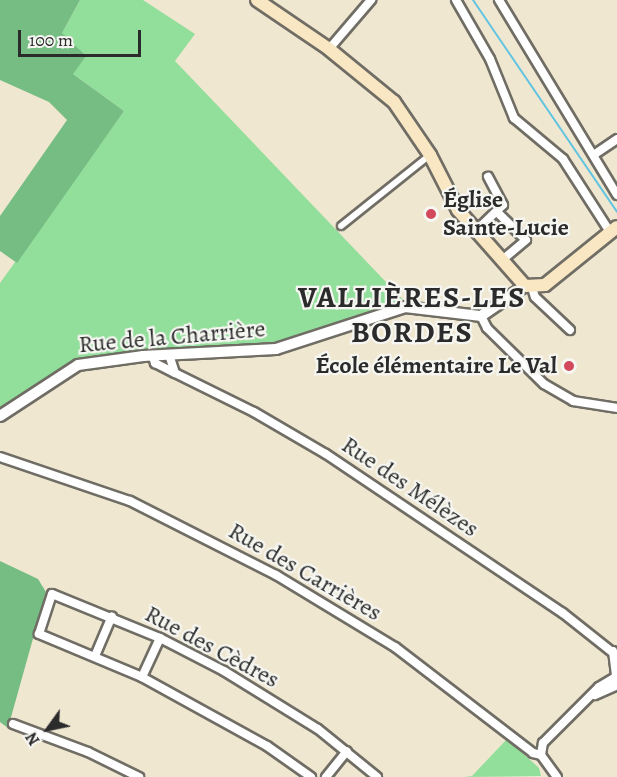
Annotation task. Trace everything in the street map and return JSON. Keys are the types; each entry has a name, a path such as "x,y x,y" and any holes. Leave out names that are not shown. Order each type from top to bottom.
{"main road":[{"path":"257,0 329,49 394,102 430,155 458,210 529,287 539,288 561,274 614,229"}],"street":[{"path":"329,49 371,0"},
{"path":"456,0 490,59 514,118 563,159 614,229"},
{"path":"499,0 595,154 617,195"},
{"path":"595,154 617,139"},
{"path":"342,226 430,155"},
{"path":"477,230 497,212 502,202 488,177"},
{"path":"497,212 526,240 503,259"},
{"path":"570,330 535,297 529,287 481,316 487,328 544,384 573,401 617,408"},
{"name":"Rue de la Charrière","path":"0,416 72,367 152,355 276,349 405,307 481,316"},
{"name":"Rue des Mélèzes","path":"152,355 155,363 254,412 326,454 563,613 615,654 617,680"},
{"path":"169,355 175,373"},
{"name":"Rue des Carrières","path":"0,457 130,501 276,575 395,647 533,753 541,754 557,777"},
{"name":"Rue des Cèdres","path":"95,656 39,634 52,594 112,616 160,638 290,711 377,777"},
{"path":"112,616 95,656 142,677 267,746 311,777"},
{"path":"142,677 160,638"},
{"path":"541,754 543,743 589,698 617,680"},
{"path":"13,724 88,752 139,777"},
{"path":"326,777 347,752"}],"green space":[{"path":"0,0 80,0 62,33 86,56 73,74 124,111 17,263 0,251 0,216 67,120 49,102 0,80"},
{"path":"80,0 143,0 195,34 175,61 406,303 289,345 78,365 0,416 0,283 124,111 73,74 62,33"},
{"path":"0,561 38,579 46,592 8,728 0,722"},
{"path":"507,739 539,768 541,776 465,777 472,776"}],"waterway":[{"path":"473,0 617,212"}],"place":[{"name":"Église Sainte-Lucie","path":"431,214"},
{"name":"École élémentaire Le Val","path":"569,366"}],"district":[{"name":"VALLIÈRES-LES BORDES","path":"412,314"}]}
